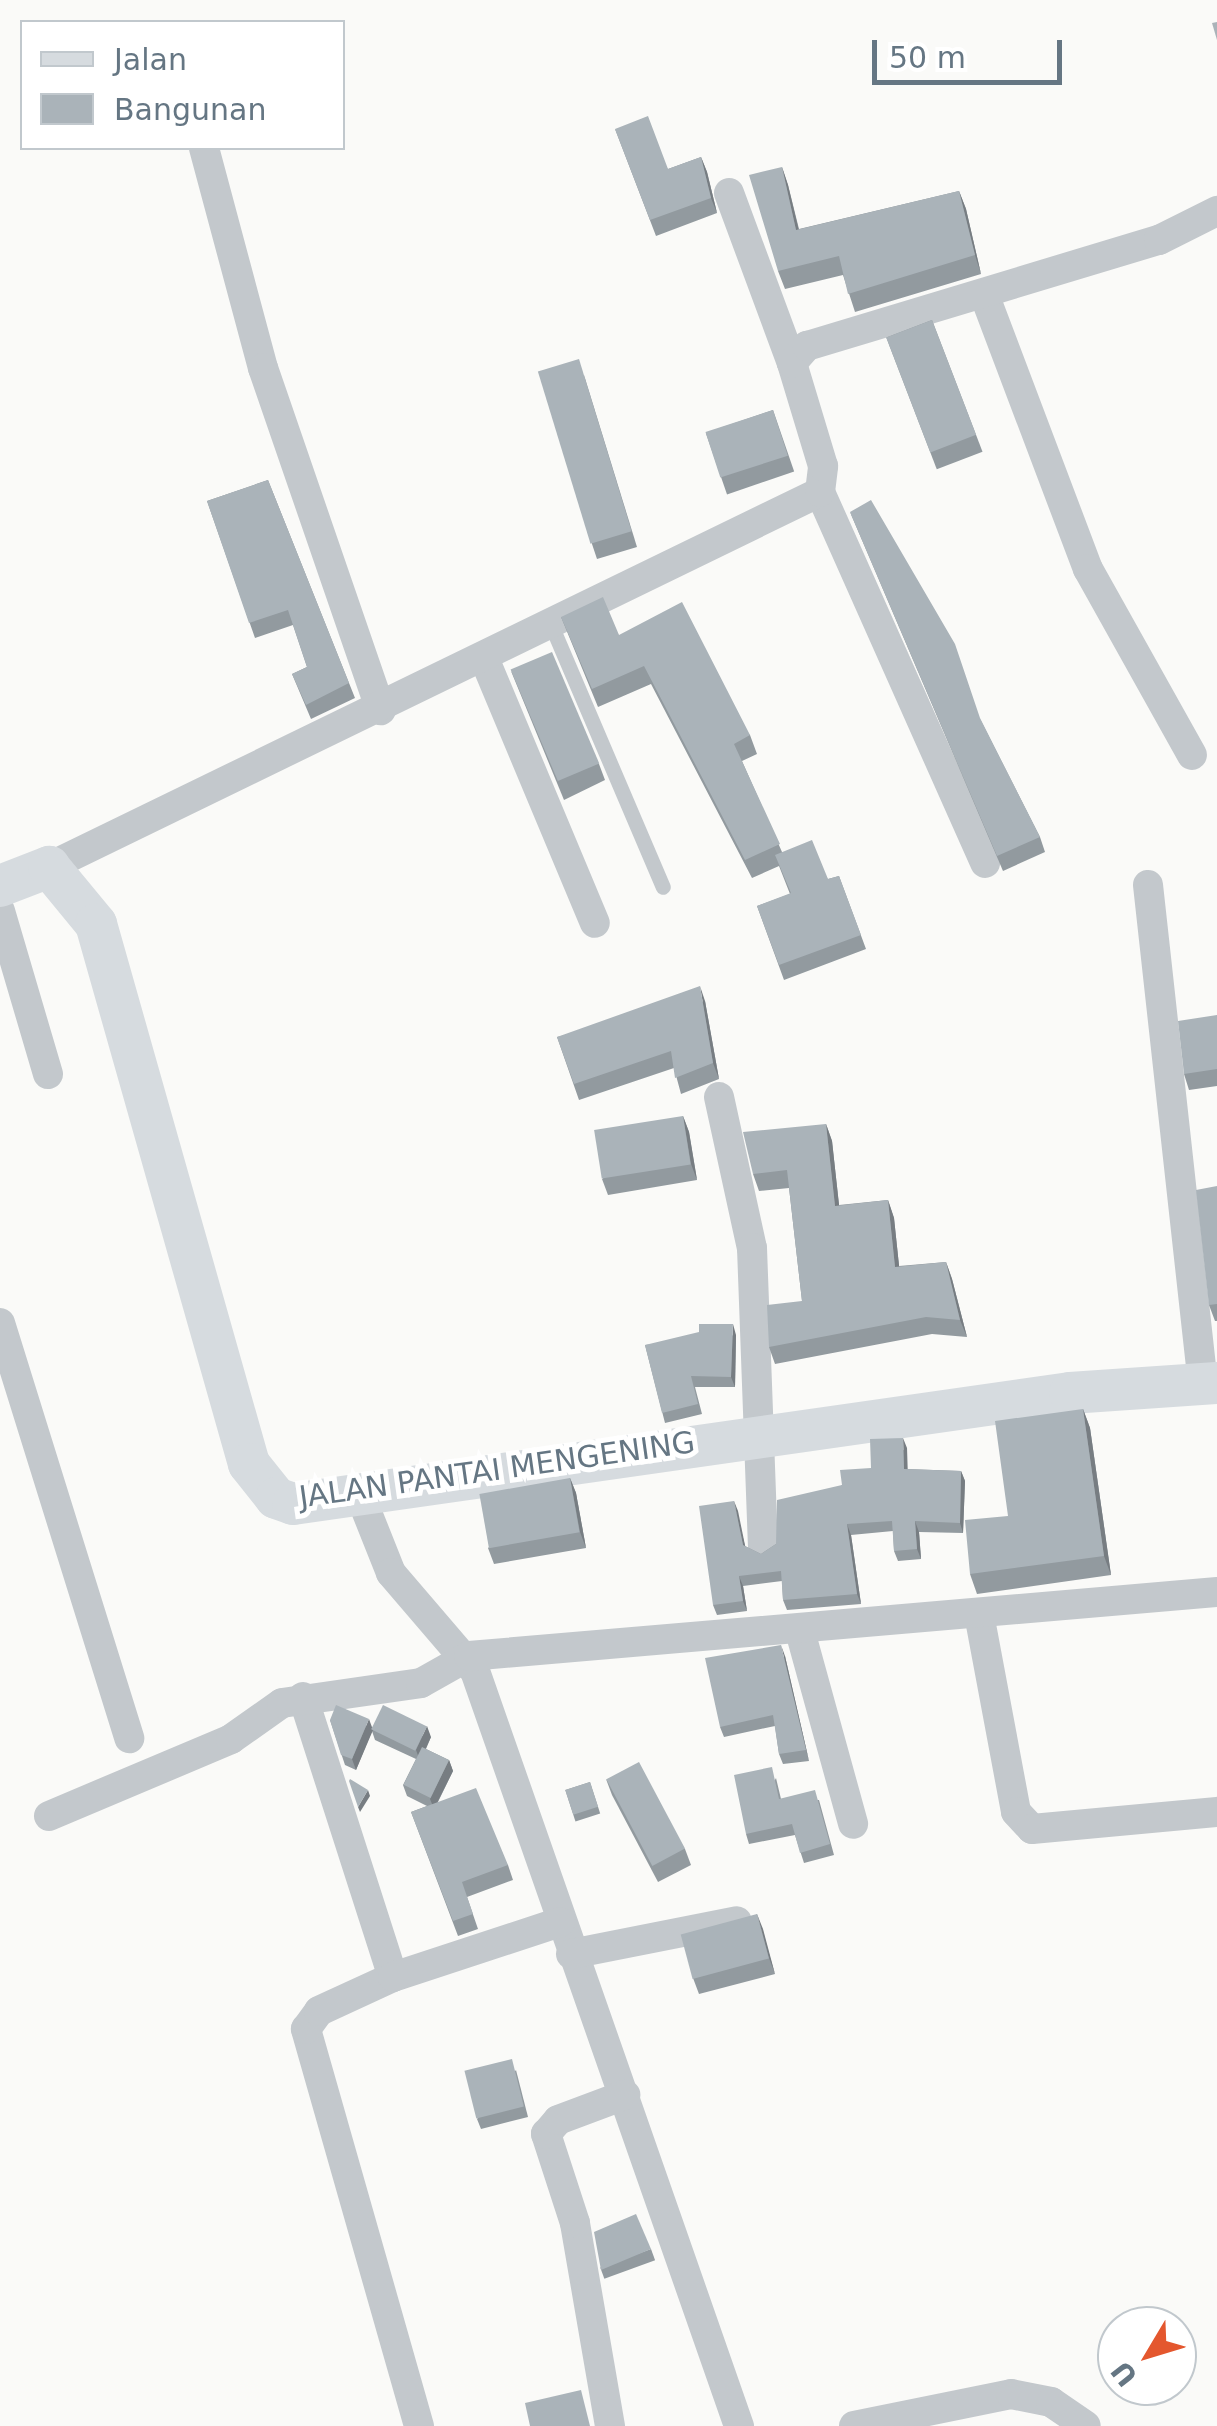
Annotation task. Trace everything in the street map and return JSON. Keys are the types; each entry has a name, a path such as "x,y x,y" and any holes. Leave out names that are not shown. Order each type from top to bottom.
{"street":[{"path":"205,150 263,368 381,710"},
{"path":"729,193 792,364 823,466 820,492 984,863"},
{"path":"792,364 808,346 1159,240 1217,210"},
{"path":"984,294 1088,569 1192,754"},
{"path":"0,886 49,867 381,710 549,620 820,492"},
{"path":"484,658 595,923"},
{"name":"JALAN PANTAI MENGENING","path":"49,867 80,896 118,979 256,1480 294,1504 764,1430 1210,1384"},
{"path":"1148,885 1210,1384"},
{"path":"0,911 48,1074"},
{"path":"719,1097 752,1248 764,1430 763,1546"},
{"path":"0,1324 129,1738"},
{"path":"360,1495 390,1573 472,1663 739,2426"},
{"path":"49,1816 231,1739 303,1697 421,1682 472,1663 1217,1592"},
{"path":"979,1614 1016,1812 1032,1829 1217,1812"},
{"path":"800,1631 854,1824"},
{"path":"303,1697 393,1977"},
{"path":"571,1954 738,1921"},
{"path":"419,2426 306,2028 320,2011 393,1977 560,1922"},
{"path":"610,2426 575,2223 546,2134 558,2120 625,2095"},
{"path":"854,2426 1011,2394 1052,2402 1086,2426"}],"lane":[{"path":"549,620 663,887"}],"building":[{"path":"648,116 668,169 701,157 711,198 650,220 615,129"},
{"path":"782,167 796,230 959,191 975,255 848,294 839,256 778,271 749,175"},
{"path":"932,320 976,435 930,452 886,338"},
{"path":"579,359 632,531 591,544 538,372"},
{"path":"773,410 788,456 720,478 705,432"},
{"path":"268,480 349,683 306,705 292,674 307,667 288,610 249,623 207,501"},
{"path":"871,500 955,644 980,718 1040,837 997,856 850,512"},
{"path":"603,597 619,635 682,602 750,735 734,744 780,844 745,860 644,666 592,689 561,617"},
{"path":"552,652 599,763 558,781 511,670"},
{"path":"812,840 828,879 839,876 861,935 779,965 757,906 791,893 775,855"},
{"path":"700,986 713,1063 675,1078 671,1051 574,1084 557,1037"},
{"path":"1217,1015 1217,1069 1184,1074 1178,1021"},
{"path":"683,1116 691,1164 602,1178 594,1130"},
{"path":"826,1124 835,1206 888,1200 895,1267 946,1262 960,1320 926,1317 769,1347 767,1305 802,1301 787,1170 753,1174 743,1132"},
{"path":"1217,1186 1217,1304 1209,1305 1196,1190"},
{"path":"699,1324 733,1324 731,1377 691,1376 698,1404 662,1413 645,1345 699,1332"},
{"path":"1083,1409 1104,1556 970,1574 965,1520 1008,1516 995,1421"},
{"path":"903,1438 904,1469 961,1471 960,1523 915,1521 917,1549 894,1551 892,1521 847,1524 857,1594 783,1600 781,1571 739,1576 743,1601 713,1605 699,1506 734,1501 743,1545 761,1554 776,1544 777,1500 842,1485 840,1470 871,1468 870,1439"},
{"path":"570,1478 580,1532 489,1548 479,1494"},
{"path":"781,1645 806,1750 779,1754 773,1715 720,1727 705,1658"},
{"path":"336,1705 369,1719 352,1759 341,1755 330,1720"},
{"path":"383,1705 427,1726 415,1751 371,1729"},
{"path":"422,1747 449,1760 431,1798 404,1785"},
{"path":"639,1762 685,1849 652,1866 606,1779"},
{"path":"772,1767 779,1799 815,1790 830,1844 800,1853 792,1824 746,1834 734,1775"},
{"path":"349,1781 368,1790 358,1807"},
{"path":"590,1782 598,1807 573,1815 565,1790"},
{"path":"476,1788 508,1865 462,1882 473,1914 453,1921 411,1812"},
{"path":"757,1914 769,1958 693,1979 681,1934"},
{"path":"512,2059 524,2107 476,2118 464,2071"},
{"path":"636,2214 651,2249 601,2270 594,2232"},
{"path":"581,2390 590,2426 530,2426 525,2403"}]}
